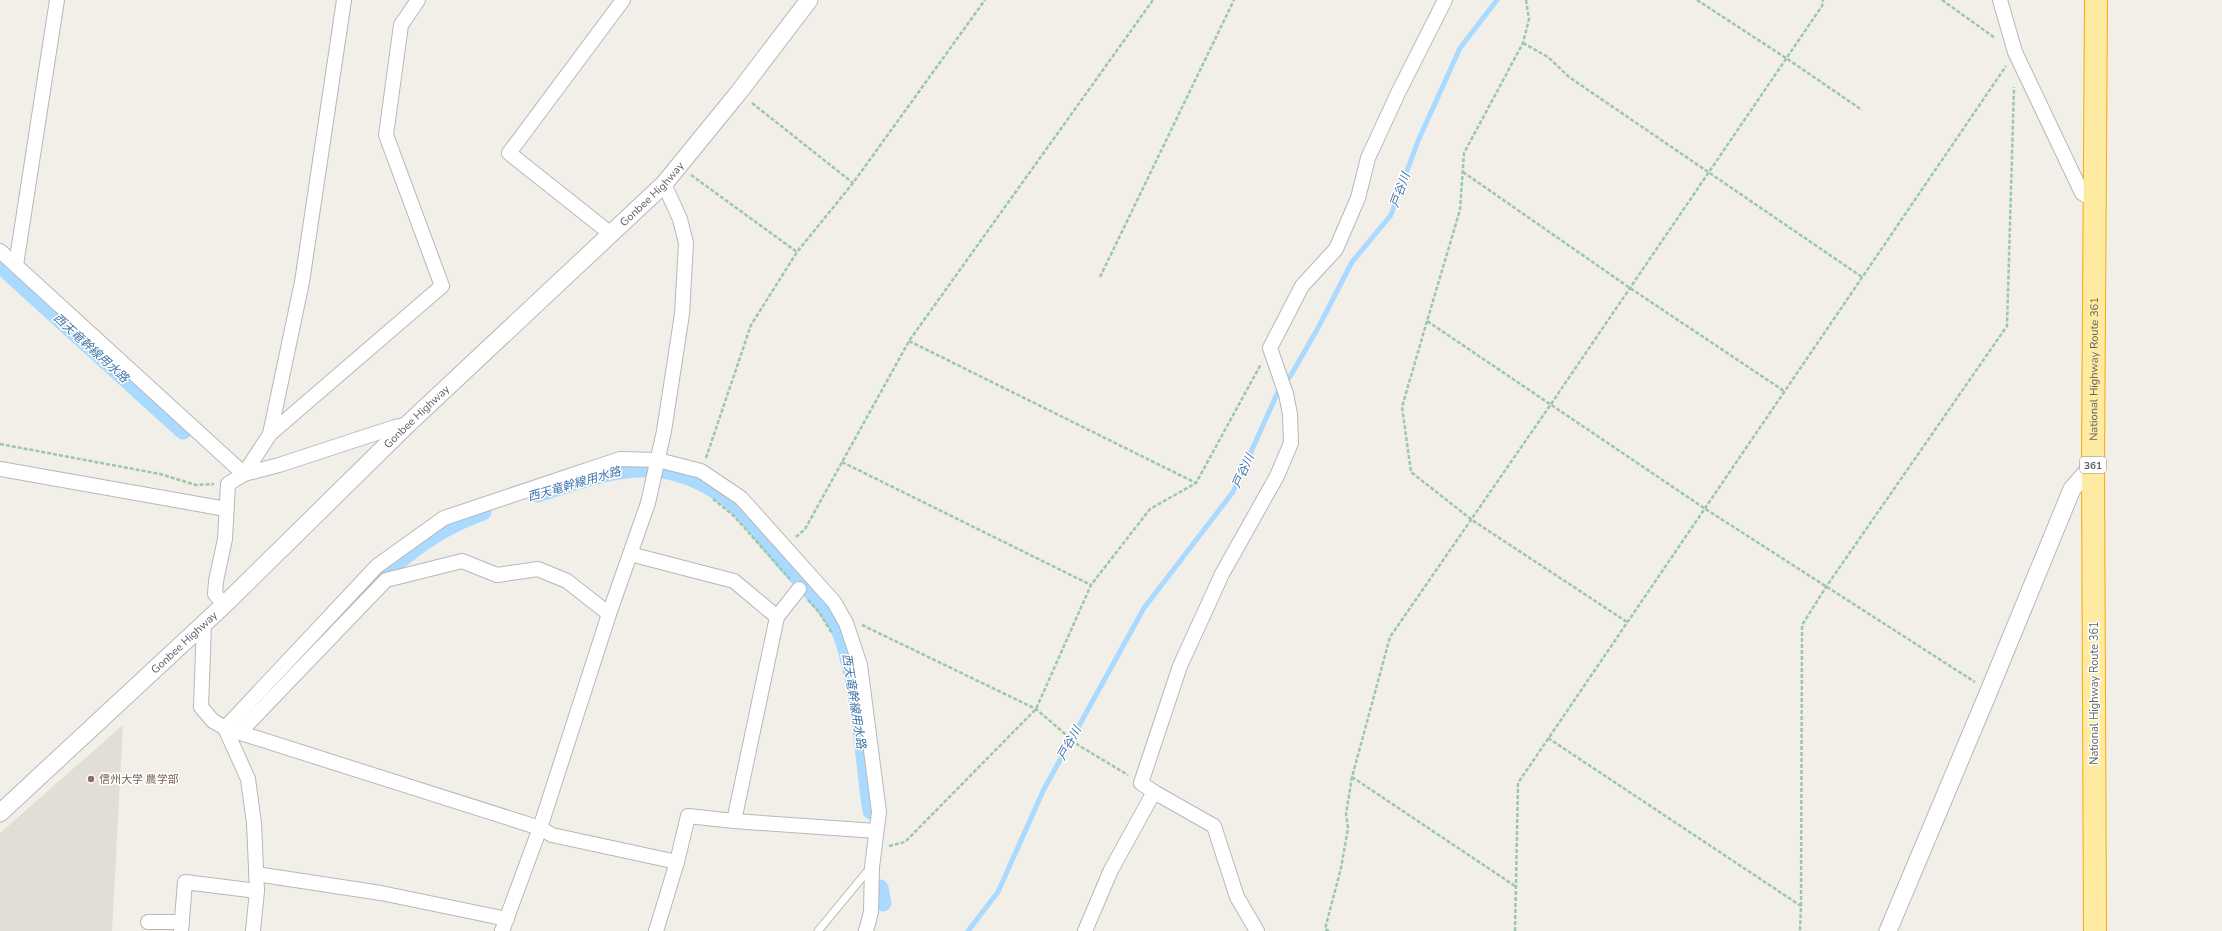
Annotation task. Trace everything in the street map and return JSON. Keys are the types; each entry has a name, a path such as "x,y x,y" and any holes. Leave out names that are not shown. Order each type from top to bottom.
{"highway":[{"name":"National Highway Route 361","path":"2095,931 2093,465 2096,0"}],"street":[{"path":"16,266 57,0"},
{"path":"270,434 302,282 344,0"},
{"path":"244,474 270,434 442,286 386,135 401,25 418,0"},
{"path":"611,234 509,152 623,0"},
{"name":"Gonbee Highway","path":"0,812 224,605 408,424 664,184 739,92 808,0"},
{"path":"1257,931 1238,897 1214,826 1141,783 1180,666 1222,574 1277,476 1291,443 1290,414 1286,394 1282,377 1270,348 1302,286 1336,249 1358,198 1368,158 1399,91 1445,0"},
{"path":"2000,0 2015,52 2082,193 2095,202"},
{"path":"256,874 381,893 504,925 540,828 608,614 648,502 658,460 664,431 682,314 686,243 680,219 664,184"},
{"path":"0,251 244,474"},
{"path":"224,605 215,594 216,581 225,539 228,484 244,474 279,466 408,424"},
{"path":"225,728 377,566 444,518 620,459 658,460 701,471 741,498 834,602 846,623 860,665 879,812 872,867 871,912 866,931"},
{"path":"1888,931 1989,692 2072,489 2093,465"},
{"path":"0,469 226,509"},
{"path":"630,554 734,581 777,617"},
{"path":"240,732 386,580 462,561 497,575 538,569 567,581 608,614"},
{"path":"734,821 777,617 799,590"},
{"path":"204,623 201,707 213,721 225,728 540,828 552,835 677,862"},
{"path":"225,728 248,779 254,823 257,891 253,931"},
{"path":"1085,931 1110,870 1154,792"},
{"path":"656,931 677,862 688,816 876,832"},
{"path":"148,922 181,926 185,882 257,891"}],"lane":[{"path":"818,931 872,867"}],"path":[{"path":"701,471 751,325 797,252 853,183 985,0"},
{"path":"786,547 805,529 909,341 1153,0"},
{"path":"1100,276 1234,0"},
{"path":"1526,0 1529,19 1523,43 1464,153 1460,210 1402,407 1411,472 1472,520 1627,622"},
{"path":"1697,0 1862,110"},
{"path":"1329,931 1325,929 1341,868 1348,828 1346,814 1352,777 1390,637 1472,520 1822,6 1823,0"},
{"path":"1515,931 1518,782 2015,52 1942,0"},
{"path":"1523,43 1548,57 1569,77 1709,171 1862,277"},
{"path":"1800,931 1802,625 1826,587 2007,326 2014,84"},
{"path":"739,92 853,183"},
{"path":"679,166 797,252"},
{"path":"1462,171 1630,288 1784,391"},
{"path":"1428,321 1704,508 1989,692"},
{"path":"909,341 1196,483"},
{"path":"872,867 889,846 905,842 1036,709 1091,585 1150,509 1196,483 1270,348"},
{"path":"0,444 160,474 196,485 228,484"},
{"path":"842,462 1091,585"},
{"path":"712,498 734,516 819,612 834,635"},
{"path":"861,624 1036,709 1078,745 1141,783"},
{"path":"1548,738 1801,906"},
{"path":"1352,777 1515,886"}],"shaded area":[{"name":"信州大学 農学部","path":"123,725 112,931 0,931 0,833"}],"waterway":[{"name":"戸谷川","path":"968,931 998,892 1044,789 1144,608 1233,492 1277,394 1291,375 1318,328 1352,262 1391,215 1418,141 1460,48 1497,0"},
{"name":"西天竜幹線用水路","path":"0,265 183,431"},
{"name":"西天竜幹線用水路","path":"537,494 588,478 611,473 634,469 657,469 680,474 704,484 736,506 819,600 840,631 854,683 871,811"},
{"name":"西天竜幹線用水路","path":"272,687 358,599 406,555 442,530 483,512"},
{"name":"西天竜幹線用水路","path":"880,888 883,903"}],"place":[{"name":"信州大学 農学部","path":"91,779"}]}
